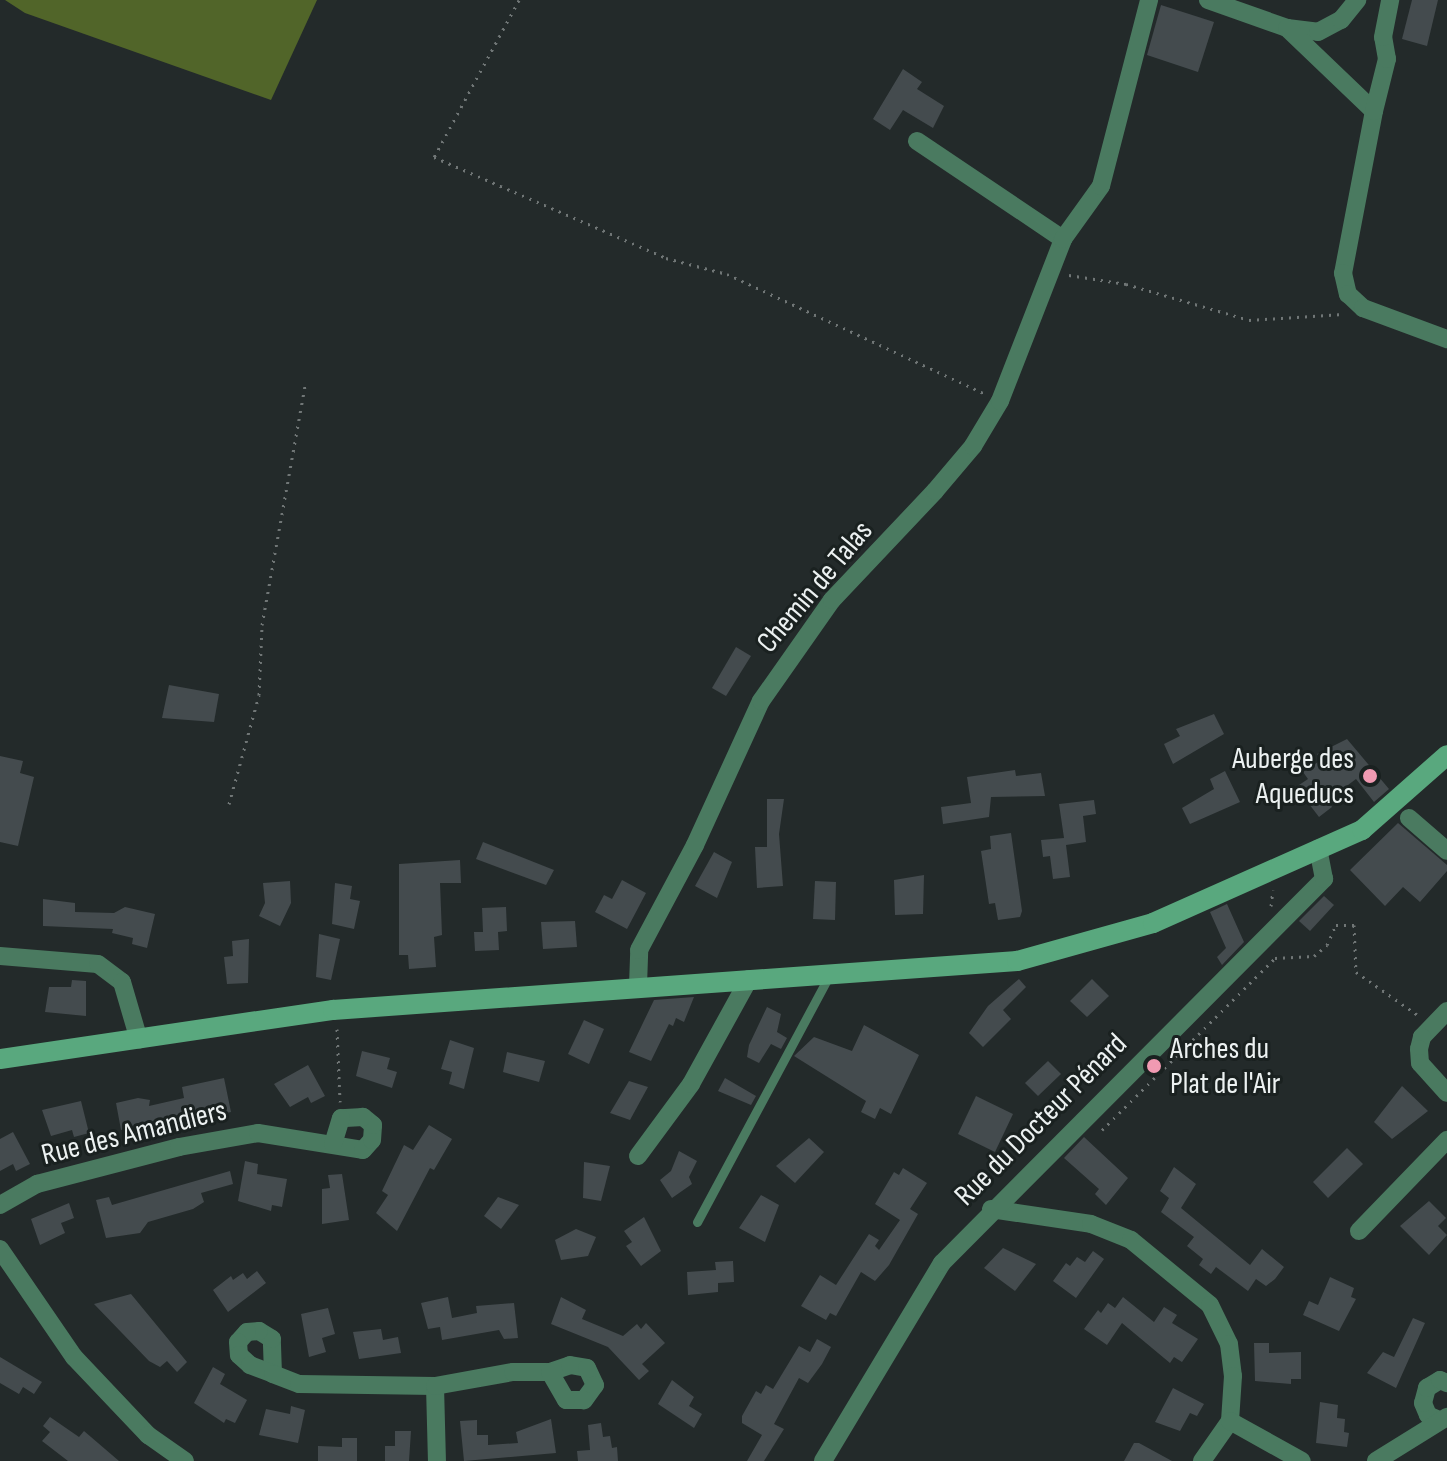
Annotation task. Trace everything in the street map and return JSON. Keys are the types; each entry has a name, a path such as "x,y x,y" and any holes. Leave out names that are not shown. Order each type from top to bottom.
{"main road":[{"path":"0,1059 333,1010 1017,961 1104,940 1403,811 1445,754"}],"street":[{"name":"Chemin de Talas","path":"638,986 639,950 695,845 761,701 832,600 945,480 1000,401 1063,239 1101,186 1149,0"},
{"path":"1208,0 1287,28 1318,32 1341,20 1357,0"},
{"path":"1390,0 1383,37 1386,68 1374,111 1343,273 1348,294 1371,311 1447,339"},
{"path":"1287,28 1374,111"},
{"path":"917,141 1063,239"},
{"path":"1403,811 1447,851"},
{"name":"Rue du Docteur Pénard","path":"823,1461 942,1263 991,1209 1324,879 1318,849"},
{"path":"0,956 98,964 122,982 139,1040"},
{"path":"638,1156 691,1084 749,979"},
{"path":"1447,1011 1422,1037 1420,1063 1447,1093"},
{"path":"363,1117 373,1125 372,1140 363,1150 347,1151 333,1144 341,1118 363,1117"},
{"name":"Rue des Amandiers","path":"0,1205 37,1184 179,1147 258,1133 333,1144"},
{"path":"1359,1231 1447,1140"},
{"path":"991,1209 1091,1224 1131,1240 1174,1271 1210,1305 1229,1344 1230,1421 1202,1461"},
{"path":"0,1249 74,1357 113,1402 185,1461"},
{"path":"273,1374 299,1384 325,1386 435,1386 513,1372 550,1372"},
{"path":"1443,1418 1428,1415 1423,1403 1427,1388 1440,1380 1447,1383"},
{"path":"435,1386 437,1461"},
{"path":"1376,1461 1443,1418"},
{"path":"1230,1421 1302,1461"}],"lane":[{"path":"697,1222 830,973"}],"path":[{"path":"519,0 434,157 666,258 727,274 1000,401"},
{"path":"1051,276 1126,284 1249,320 1371,311"},
{"path":"229,804 259,695 262,625 305,386"},
{"path":"1273,887 1271,907 1278,915"},
{"path":"1095,1136 1275,958 1314,956 1327,945 1336,925 1354,925 1356,972 1433,1026"},
{"path":"338,1036 341,1118"}],"green space":[{"path":"5,0 317,0 271,100 25,13"}],"building":[{"path":"1412,0 1438,0 1427,46 1402,39"},
{"path":"1161,5 1214,22 1198,72 1147,55"},
{"path":"903,69 922,82 917,89 944,106 933,128 903,110 890,130 873,119"},
{"path":"736,647 751,656 726,696 712,688"},
{"path":"169,685 219,694 214,722 162,718"},
{"path":"1214,714 1224,734 1173,764 1164,744 1180,736 1176,729"},
{"path":"1347,739 1389,789 1374,802 1356,779 1328,800 1332,807 1319,817 1296,787 1308,779 1303,772 1321,760 1317,754"},
{"path":"0,756 23,761 20,773 34,777 18,846 0,842"},
{"path":"1015,770 1016,776 1041,773 1045,796 991,797 989,817 943,824 941,807 971,803 967,777"},
{"path":"1225,771 1240,802 1190,824 1182,808 1214,789 1210,779"},
{"path":"767,799 784,799 779,834 783,886 757,888 755,847 767,847"},
{"path":"1094,800 1096,814 1083,816 1086,842 1066,845 1070,877 1053,879 1050,856 1043,857 1041,840 1064,838 1059,804"},
{"path":"1398,823 1447,865 1447,871 1420,902 1403,887 1385,906 1350,870"},
{"path":"1011,833 1022,911 1020,917 998,920 995,903 989,904 981,851 991,849 990,836"},
{"path":"483,842 554,870 546,885 476,859"},
{"path":"714,852 732,862 717,898 695,886"},
{"path":"460,860 461,883 440,883 442,935 434,937 436,967 409,969 408,955 399,955 399,864"},
{"path":"924,875 923,914 895,915 894,880"},
{"path":"622,880 646,893 627,929 595,912 604,895 612,899"},
{"path":"290,881 291,903 280,926 259,916 265,903 263,883"},
{"path":"815,881 836,882 835,920 813,919"},
{"path":"335,883 352,886 350,899 360,901 354,929 332,924"},
{"path":"1324,896 1334,905 1310,931 1299,921"},
{"path":"43,899 75,903 75,912 114,913 125,907 155,914 147,948 132,944 133,938 112,933 113,929 43,926"},
{"path":"1227,904 1244,942 1222,965 1217,957 1226,948 1210,912"},
{"path":"506,907 507,931 498,932 499,950 475,951 474,932 483,932 482,908"},
{"path":"575,921 577,947 543,949 541,922"},
{"path":"319,934 340,939 331,980 316,977"},
{"path":"249,939 248,983 227,984 224,957 233,956 232,941"},
{"path":"1019,979 1026,987 1003,1010 1011,1019 983,1047 969,1033 988,1006"},
{"path":"1092,979 1109,996 1087,1017 1070,1001"},
{"path":"72,980 86,981 86,1016 45,1012 49,987 71,987"},
{"path":"694,997 684,1022 676,1018 673,1026 669,1024 651,1061 629,1052 654,1000"},
{"path":"767,1007 781,1014 777,1032 787,1038 781,1049 771,1044 759,1063 747,1057 749,1045"},
{"path":"584,1020 604,1029 589,1064 568,1054"},
{"path":"864,1025 919,1055 891,1114 880,1108 875,1119 861,1112 866,1101 794,1056 814,1037 852,1051"},
{"path":"450,1040 474,1048 464,1089 449,1084 452,1072 441,1069"},
{"path":"362,1051 390,1058 387,1069 397,1072 392,1088 356,1076"},
{"path":"507,1052 545,1061 539,1082 503,1072"},
{"path":"1048,1061 1061,1074 1038,1096 1025,1083"},
{"path":"308,1065 325,1096 311,1103 308,1097 290,1107 274,1084"},
{"path":"224,1078 231,1112 217,1115 215,1109 121,1130 116,1103 138,1098 150,1100 149,1106 184,1098 182,1087"},
{"path":"725,1078 756,1096 751,1105 718,1091"},
{"path":"629,1081 648,1087 630,1120 610,1113"},
{"path":"1402,1086 1428,1111 1392,1139 1374,1122"},
{"path":"976,1096 1013,1114 995,1152 958,1134"},
{"path":"81,1101 89,1133 74,1137 72,1130 51,1136 42,1110"},
{"path":"429,1125 452,1139 434,1170 430,1168 397,1231 376,1213 388,1195 382,1191 404,1145 413,1150"},
{"path":"13,1132 30,1164 16,1171 13,1164 0,1171 0,1139"},
{"path":"1084,1137 1128,1178 1106,1205 1095,1194 1099,1189 1064,1158"},
{"path":"809,1138 824,1152 795,1183 776,1166"},
{"path":"1347,1148 1363,1164 1328,1198 1313,1182"},
{"path":"679,1151 697,1161 689,1177 692,1184 672,1198 660,1180 671,1171"},
{"path":"245,1161 258,1164 257,1174 287,1179 282,1207 272,1205 271,1211 238,1201"},
{"path":"584,1162 610,1166 601,1201 583,1198"},
{"path":"1174,1167 1196,1184 1181,1208 1250,1265 1262,1249 1284,1267 1275,1279 1266,1286 1256,1279 1248,1291 1216,1267 1211,1274 1199,1265 1203,1259 1187,1246 1194,1237 1161,1212 1169,1198 1160,1191"},
{"path":"903,1168 927,1183 910,1209 918,1214 889,1265 875,1281 861,1272 836,1316 830,1313 826,1320 801,1306 820,1275 836,1285 869,1234 879,1240 875,1246 879,1250 900,1220 875,1204 894,1172 899,1175"},
{"path":"230,1171 233,1184 201,1193 204,1202 193,1209 148,1222 140,1233 106,1238 96,1200 109,1197 112,1205"},
{"path":"342,1174 349,1220 322,1224 322,1189 330,1188 328,1175"},
{"path":"761,1195 779,1205 765,1242 739,1228"},
{"path":"498,1197 519,1205 501,1229 484,1216"},
{"path":"1429,1201 1446,1218 1438,1226 1447,1235 1429,1255 1400,1226"},
{"path":"69,1203 74,1218 61,1223 65,1233 40,1245 31,1219"},
{"path":"644,1217 661,1251 641,1266 626,1246 632,1242 624,1231"},
{"path":"576,1229 596,1237 588,1256 561,1260 555,1240"},
{"path":"1003,1248 1036,1264 1015,1291 984,1268"},
{"path":"1093,1251 1104,1259 1076,1298 1053,1281 1066,1263 1070,1266 1077,1257 1085,1262"},
{"path":"733,1261 734,1282 718,1283 718,1292 688,1295 687,1272 716,1270 715,1262"},
{"path":"257,1271 266,1283 228,1312 213,1290 231,1276 233,1280 243,1273 247,1279"},
{"path":"1330,1277 1354,1288 1351,1297 1356,1299 1339,1331 1303,1315 1309,1301 1318,1305"},
{"path":"131,1294 187,1362 177,1372 167,1361 160,1367 149,1361 94,1304"},
{"path":"448,1297 452,1318 477,1313 476,1306 514,1303 518,1338 504,1339 499,1330 442,1340 440,1327 428,1329 421,1303"},
{"path":"561,1297 586,1310 582,1319 623,1336 637,1324 641,1329 646,1323 665,1343 642,1364 649,1371 639,1380 608,1347 551,1324"},
{"path":"1123,1297 1154,1322 1164,1307 1177,1315 1172,1323 1198,1339 1182,1362 1174,1357 1170,1363 1122,1323 1107,1345 1084,1329 1098,1310 1101,1313 1108,1303 1115,1308"},
{"path":"328,1308 335,1334 322,1338 326,1352 309,1357 301,1314"},
{"path":"1413,1318 1425,1323 1396,1388 1367,1373 1383,1352 1394,1357"},
{"path":"381,1329 383,1340 398,1337 401,1353 359,1359 353,1332"},
{"path":"817,1339 831,1347 822,1364 808,1383 799,1378 774,1424 784,1429 764,1461 747,1461 762,1435 742,1423 742,1416 756,1391 761,1394 766,1385 773,1389 799,1346 810,1352"},
{"path":"1254,1343 1269,1343 1269,1353 1301,1352 1301,1379 1291,1379 1291,1384 1255,1381"},
{"path":"0,1357 42,1382 34,1394 23,1387 19,1394 0,1383"},
{"path":"213,1367 225,1374 220,1384 247,1400 235,1423 226,1419 224,1423 194,1403"},
{"path":"672,1380 694,1397 689,1406 702,1414 694,1428 658,1404"},
{"path":"1173,1388 1204,1404 1197,1416 1190,1413 1180,1431 1155,1422"},
{"path":"1320,1402 1338,1405 1337,1418 1345,1419 1344,1432 1349,1433 1347,1447 1316,1443"},
{"path":"291,1406 305,1410 298,1443 259,1435 266,1409 290,1414"},
{"path":"50,1417 79,1437 84,1431 119,1461 68,1461 42,1441 50,1432 43,1426"},
{"path":"551,1419 556,1453 464,1461 460,1421 477,1420 477,1435 488,1435 488,1445 518,1443 516,1432"},
{"path":"601,1423 603,1437 610,1436 612,1448 617,1447 618,1461 578,1461 577,1451 590,1450 588,1425"},
{"path":"395,1431 411,1431 409,1461 385,1461 385,1446 395,1446"},
{"path":"342,1438 357,1438 357,1461 318,1461 318,1446 342,1447"},
{"path":"1134,1443 1139,1443 1172,1461 1124,1461"}],"place":[{"name":"Auberge des Aqueducs","path":"1370,776"},
{"name":"Arches du Plat de l'Air","path":"1154,1066"}]}
